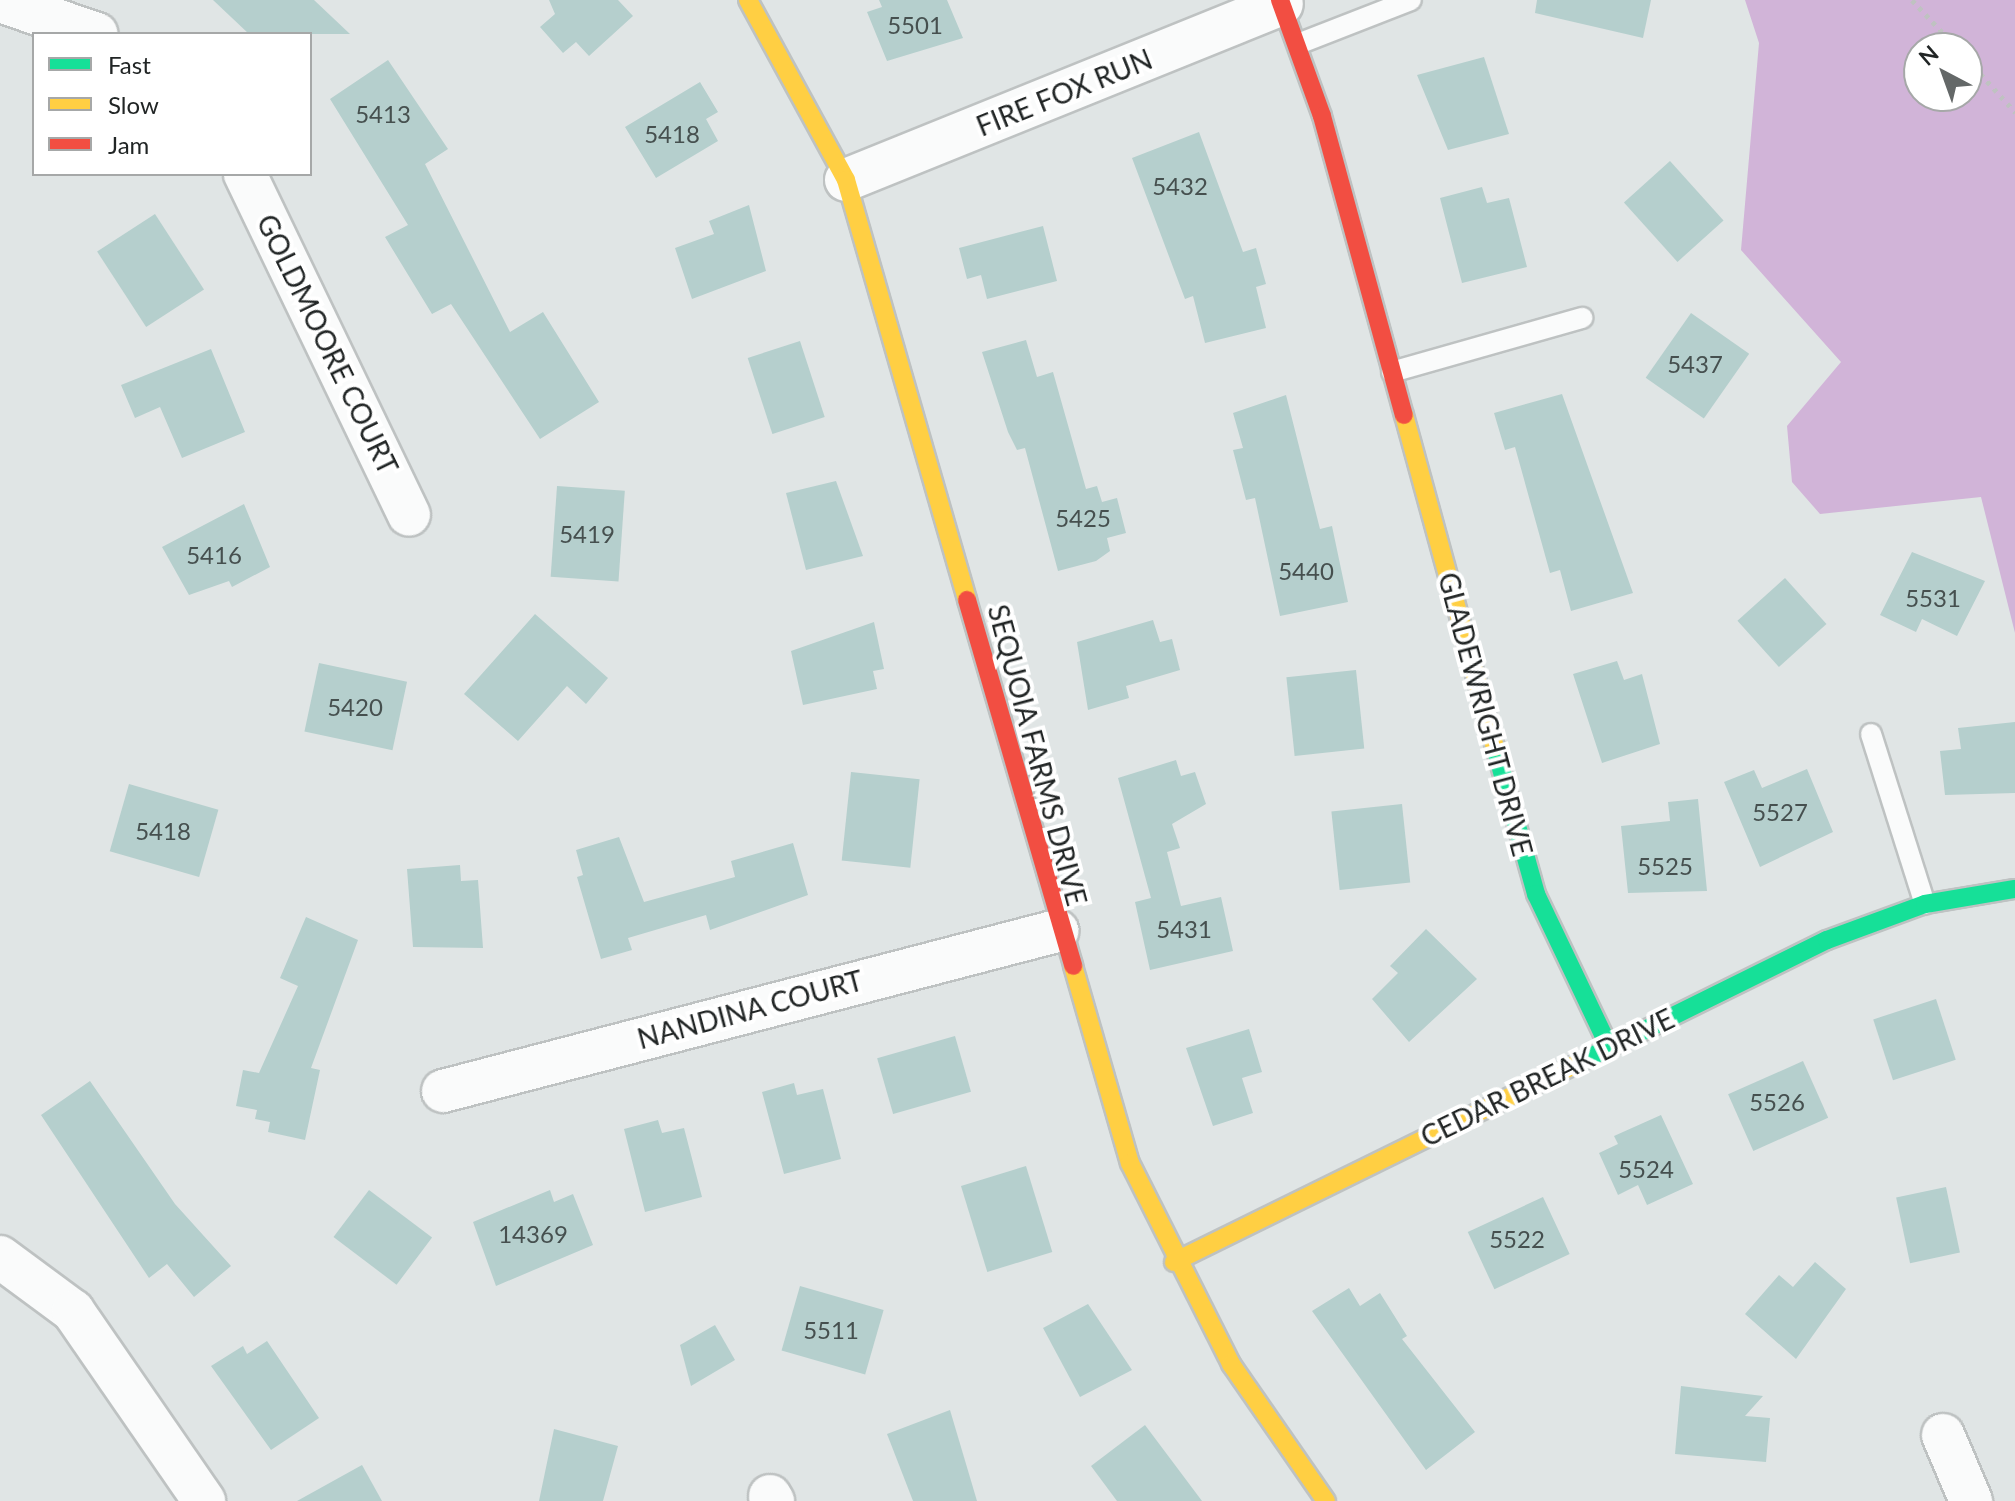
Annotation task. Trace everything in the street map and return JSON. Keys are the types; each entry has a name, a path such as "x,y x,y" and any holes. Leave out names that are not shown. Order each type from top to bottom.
{"street":[{"name":"SEQUOIA FARMS DRIVE","path":"748,0 823,125 846,180 1057,931 1130,1163 1174,1262 1231,1364 1326,1501"},
{"path":"0,1 91,32"},
{"name":"FIRE FOX RUN","path":"846,180 1281,2"},
{"name":"GLADEWRIGHT DRIVE","path":"1281,2 1298,44 1392,372 1536,894 1608,1045"},
{"name":"GOLDMOORE COURT","path":"246,176 409,515"},
{"name":"CEDAR BREAK DRIVE","path":"1174,1262 1608,1045 1827,940 1925,904 2015,889"},
{"name":"NANDINA COURT","path":"443,1091 1057,931"},
{"path":"0,1257 73,1311 204,1501"},
{"path":"1943,1435 1971,1501"}],"lane":[{"path":"1298,44 1411,0"},
{"path":"1392,372 1582,318"},
{"path":"1871,734 1925,904"}],"path":[{"path":"1912,0 1941,32"},
{"path":"1983,77 2015,112"}],"shaded area":[{"path":"1745,0 2015,0 2015,633 1981,497 1820,514 1792,482 1787,426 1841,362 1741,250 1759,43"}],"building":[{"path":"213,0 314,0 350,34 312,32 247,32"},
{"path":"549,0 618,0 633,16 589,56 576,42 563,53 540,27 555,14"},
{"path":"879,0 947,0 963,38 887,61 867,12 882,7"},
{"path":"1537,0 1651,0 1643,38 1535,13"},
{"path":"1484,57 1509,134 1448,150 1417,75"},
{"path":"388,60 448,149 425,164 510,332 543,312 599,402 540,439 451,304 432,314 385,237 408,225 330,99"},
{"path":"700,82 718,112 706,119 718,141 656,178 625,127"},
{"path":"1199,132 1243,252 1256,248 1266,284 1256,287 1266,328 1205,343 1193,296 1185,299 1132,158"},
{"path":"1670,161 1724,220 1677,262 1624,202"},
{"path":"1482,187 1487,203 1509,198 1527,267 1462,283 1440,198"},
{"path":"749,205 766,271 692,299 675,248 714,234 709,221"},
{"path":"155,214 204,289 146,327 97,252"},
{"path":"1043,226 1057,281 987,299 981,275 967,279 959,248"},
{"path":"1691,313 1749,354 1704,418 1646,378"},
{"path":"1026,340 1037,377 1053,372 1086,489 1097,486 1102,502 1117,498 1126,533 1107,538 1110,551 1096,561 1058,571 1025,448 1017,450 1008,432 982,352"},
{"path":"800,341 825,417 772,434 748,358"},
{"path":"211,349 245,432 182,458 160,407 135,418 121,385"},
{"path":"1562,394 1633,593 1571,611 1560,570 1550,573 1515,447 1505,450 1494,413"},
{"path":"1286,395 1320,529 1332,526 1348,602 1280,616 1255,498 1246,500 1233,450 1243,448 1233,413"},
{"path":"836,481 863,556 806,570 786,493"},
{"path":"557,486 625,491 618,582 551,577"},
{"path":"244,504 270,567 232,587 229,581 189,595 162,547"},
{"path":"1912,552 1985,581 1957,636 1922,619 1916,632 1880,615"},
{"path":"1785,578 1826,624 1779,667 1737,621"},
{"path":"535,614 608,678 586,704 567,686 518,741 464,694"},
{"path":"1153,620 1160,642 1172,639 1180,670 1126,686 1129,698 1088,710 1077,642"},
{"path":"874,622 884,669 873,671 877,689 803,705 791,651"},
{"path":"1617,661 1624,680 1642,674 1660,744 1602,763 1573,674"},
{"path":"319,663 407,682 392,750 304,731"},
{"path":"1356,670 1364,749 1295,756 1286,677"},
{"path":"2015,722 2015,793 1945,795 1940,751 1961,749 1958,728"},
{"path":"1176,760 1181,776 1195,772 1206,804 1172,824 1180,848 1167,852 1181,906 1221,897 1233,951 1150,970 1135,902 1151,898 1118,778"},
{"path":"1807,769 1833,832 1760,867 1724,782 1754,770 1762,788"},
{"path":"851,772 920,779 910,868 842,861"},
{"path":"129,784 218,810 199,877 110,851"},
{"path":"1698,799 1707,891 1628,893 1621,826 1670,821 1668,802"},
{"path":"1402,804 1410,883 1340,890 1331,811"},
{"path":"619,837 644,902 735,877 731,861 793,843 808,895 710,930 706,915 628,938 632,950 601,959 577,877 583,875 576,850"},
{"path":"460,865 461,881 478,880 483,948 413,947 407,869"},
{"path":"306,917 358,940 311,1068 320,1070 305,1140 268,1132 270,1122 255,1119 257,1110 236,1106 243,1070 259,1073 298,986 280,978"},
{"path":"1426,929 1477,979 1409,1042 1372,999 1398,973 1390,966"},
{"path":"1936,999 1956,1060 1893,1080 1873,1019"},
{"path":"1249,1029 1262,1072 1242,1078 1253,1113 1213,1126 1186,1048"},
{"path":"955,1036 971,1092 893,1114 877,1058"},
{"path":"1803,1061 1828,1118 1753,1151 1728,1094"},
{"path":"90,1081 175,1204 231,1266 194,1297 167,1264 149,1278 41,1115"},
{"path":"794,1083 797,1095 823,1089 841,1159 784,1174 762,1092"},
{"path":"1661,1115 1693,1184 1647,1205 1638,1185 1618,1195 1599,1153 1618,1144 1614,1136"},
{"path":"658,1120 662,1133 684,1128 702,1197 645,1212 624,1129"},
{"path":"1026,1166 1052,1252 987,1272 961,1186"},
{"path":"1946,1187 1960,1253 1910,1263 1896,1198"},
{"path":"369,1190 432,1238 397,1285 333,1237"},
{"path":"550,1190 554,1202 573,1194 593,1245 496,1286 473,1222"},
{"path":"1543,1197 1570,1254 1494,1289 1468,1232"},
{"path":"1815,1262 1846,1289 1796,1359 1745,1314 1779,1275 1793,1287"},
{"path":"800,1286 884,1310 865,1374 782,1350"},
{"path":"1349,1288 1360,1306 1380,1293 1407,1336 1402,1339 1475,1432 1426,1470 1312,1311"},
{"path":"1088,1304 1132,1370 1080,1397 1043,1328"},
{"path":"715,1325 735,1360 691,1386 680,1345"},
{"path":"267,1341 319,1418 271,1450 211,1366 243,1346 247,1354"},
{"path":"1681,1386 1763,1396 1745,1416 1770,1418 1766,1462 1675,1454"},
{"path":"950,1410 977,1501 913,1501 887,1434"},
{"path":"1145,1425 1202,1501 1117,1501 1091,1466"},
{"path":"554,1429 618,1446 603,1501 539,1501"},
{"path":"362,1465 382,1501 297,1501"}],"traffic: fast":[{"path":"1495,747 1536,894 1608,1045"},
{"path":"1576,1064 1827,940 1925,904 2015,889"}],"traffic: slow":[{"path":"748,0 846,180 967,600"},
{"path":"1404,415 1495,747"},
{"path":"1073,966 1130,1163 1231,1364 1326,1501"},
{"path":"1174,1262 1576,1064"}],"traffic: jam":[{"path":"1280,0 1322,116 1404,415"},
{"path":"967,600 1073,966"}]}
